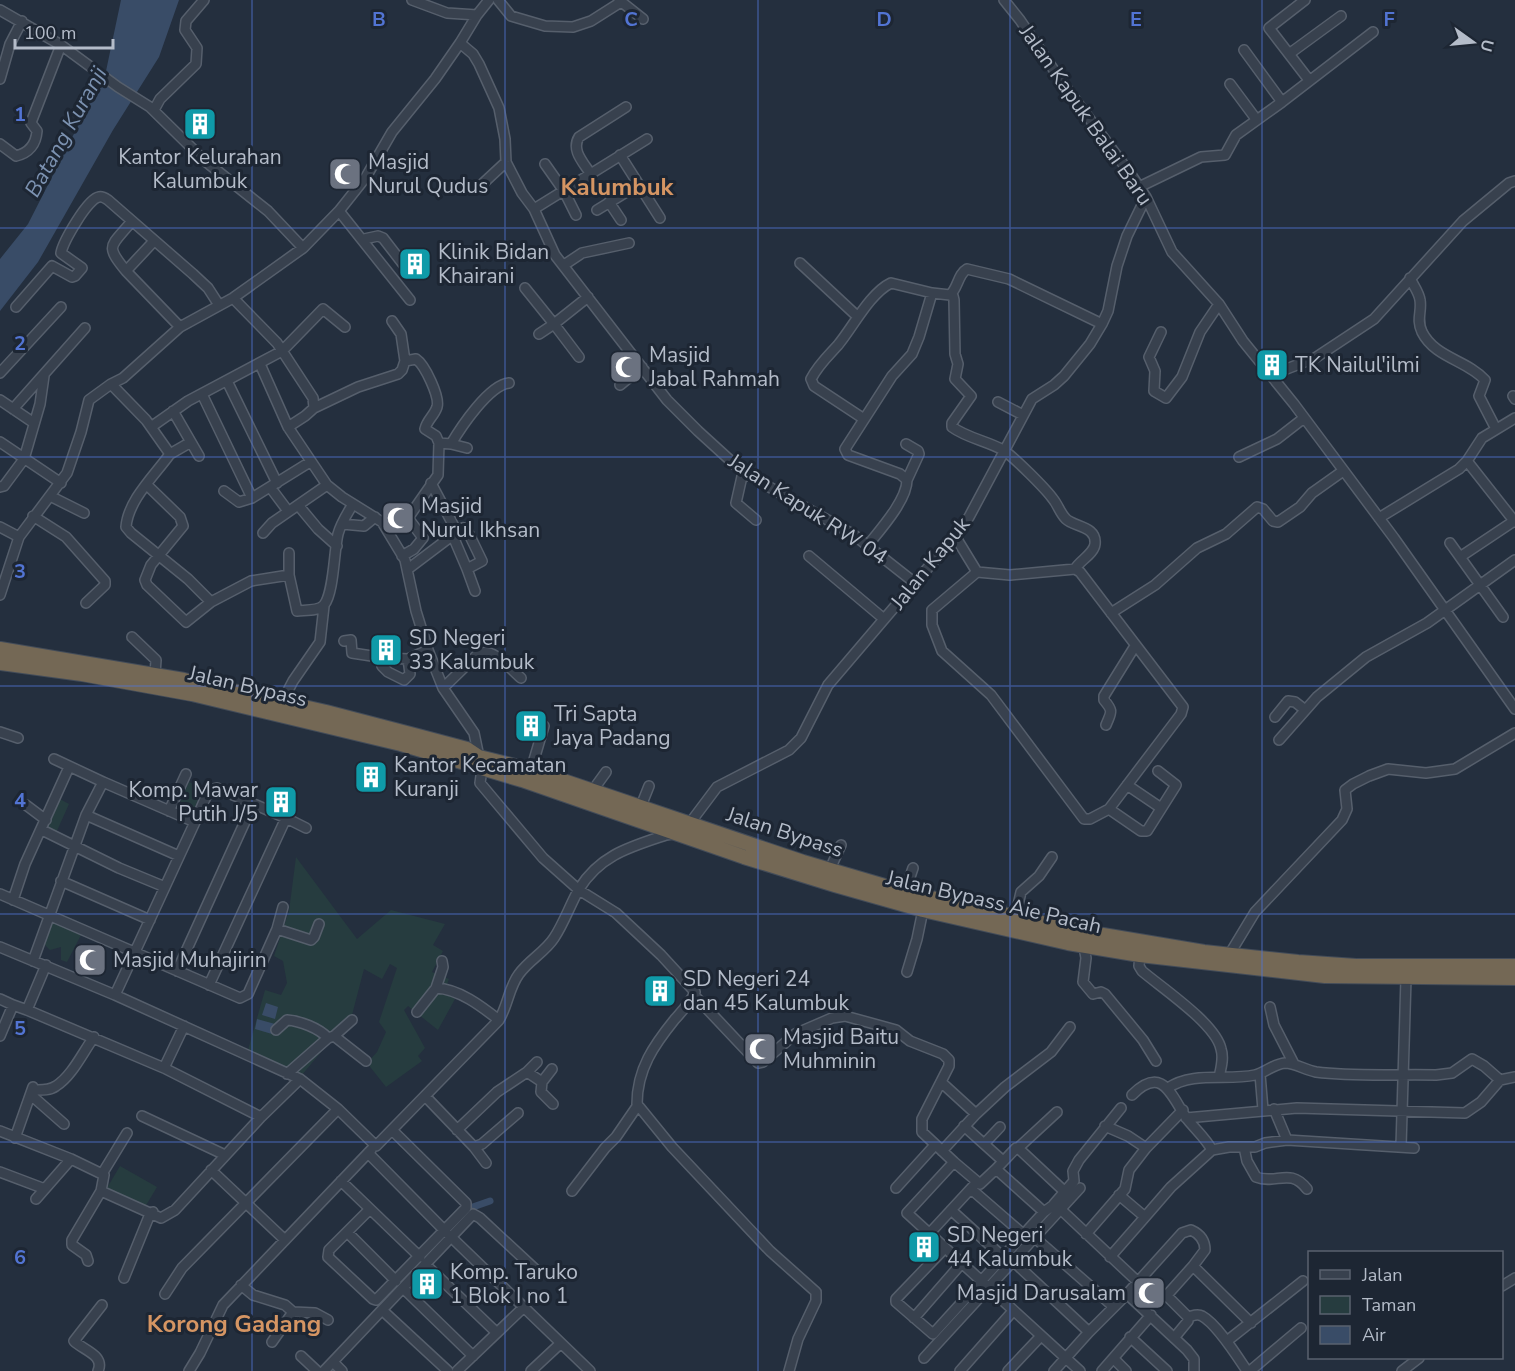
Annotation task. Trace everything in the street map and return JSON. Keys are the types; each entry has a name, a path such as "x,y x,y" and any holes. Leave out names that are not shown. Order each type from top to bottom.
{"highway":[{"path":"0,649 154,674 226,695 282,702 467,749 480,762"},
{"name":"Jalan Bypass","path":"0,663 226,695 400,744 480,762 531,770 780,855 905,892 1082,932 1298,962 1356,966 1515,966"},
{"name":"Jalan Bypass Aie Pacah","path":"480,762 522,780 677,834 835,885 923,910 1084,947 1140,956 1325,976 1515,978"},
{"path":"1082,932 1084,947"}],"street":[{"path":"152,108 196,64 197,48 185,30 186,21 204,0"},
{"path":"412,0 447,13 477,15"},
{"path":"0,595 19,537 33,516 61,483 70,466 84,423 87,404 93,396 132,370 156,346 180,327 233,298 303,248 339,211 366,177 392,132 435,79 489,0"},
{"path":"498,0 511,16 545,26 573,27 591,21 620,1 643,19"},
{"name":"Jalan Kapuk Balai Baru","path":"1004,0 1146,197 1172,252 1219,304 1243,341 1294,404 1379,518 1515,709"},
{"path":"1305,0 1269,28 1309,80"},
{"path":"0,10 61,45 118,87 152,108 205,161 268,211 303,248"},
{"path":"1289,54 1341,16"},
{"path":"0,79 10,44 21,21"},
{"path":"1139,187 1201,157 1225,155 1236,135 1373,32"},
{"name":"Jalan Kapuk RW 04","path":"460,43 473,54 499,108 505,139 506,162 522,193 534,209 555,255 667,399 743,471 868,545 915,583"},
{"path":"0,144 16,156 30,149 37,131 31,123 61,45"},
{"path":"1244,50 1282,102"},
{"path":"1230,84 1256,119"},
{"path":"590,173 575,149 575,144 579,137 626,107"},
{"path":"534,209 647,139"},
{"path":"620,155 660,218"},
{"path":"478,188 506,162"},
{"path":"544,164 564,191 576,215"},
{"path":"1271,375 1315,358 1374,319 1463,221 1509,183 1515,181"},
{"path":"597,210 638,185"},
{"path":"16,307 52,266 73,228 96,198 101,196 193,274 208,288 219,305"},
{"name":"Jalan Kapuk","path":"690,823 717,787 789,750 801,738 828,685 955,536 969,516 1032,399 1064,376 1090,344 1102,324 1108,311 1117,266 1130,228 1146,197"},
{"path":"609,202 621,220"},
{"path":"339,211 364,239 410,300"},
{"path":"132,221 113,244 111,250 113,255 126,272 180,327"},
{"path":"364,239 378,236 383,238 410,273"},
{"path":"126,272 154,241"},
{"path":"564,265 582,253 629,243"},
{"path":"52,266 72,277 82,268 61,253"},
{"path":"800,262 858,317"},
{"path":"950,295 962,273 968,269 1009,279 1102,324"},
{"path":"1410,278 1420,300 1418,318 1421,330 1428,342 1440,352 1465,364 1485,380 1479,396 1496,429"},
{"path":"864,419 814,386 811,379 817,368 885,286 891,283 953,296 955,354 958,364 955,379 971,396 952,425 956,430 1004,450 1052,496 1066,520 1083,526 1094,538 1095,545 1092,551 1079,562 1075,569"},
{"path":"525,288 579,357"},
{"path":"908,480 900,474 848,455 845,449 892,376 912,354 932,293"},
{"path":"539,334 588,297"},
{"path":"233,298 271,336 313,399 314,408"},
{"path":"1161,333 1149,357 1155,372 1154,391 1166,398 1182,377 1200,332 1219,304"},
{"path":"0,374 61,307"},
{"path":"151,427 202,393 282,351 323,309 345,327"},
{"path":"288,427 305,417 314,408 358,387 398,374 402,370 405,360 401,334 392,321"},
{"path":"13,410 85,328"},
{"path":"402,556 414,549 423,537 409,521 409,515 438,475 439,443 436,436 425,429 426,423 435,412 438,395 419,360 405,360"},
{"path":"260,364 288,427 327,485 382,522 402,556 408,569 416,611 428,650 443,688 474,733 480,762 480,783 543,858 579,890 616,913 682,976 693,989 694,995 758,1063 763,1062 795,1034 832,1018 845,1016 896,1030 910,1041 943,1054 949,1066 922,1119 922,1132 1023,1234"},
{"path":"620,385 642,367"},
{"path":"0,487 4,486 24,459 40,404 44,376"},
{"path":"227,381 273,485 288,511"},
{"path":"451,444 492,390 508,383"},
{"path":"111,384 151,427 170,454"},
{"path":"202,393 252,498"},
{"path":"0,400 34,423"},
{"path":"998,402 1023,415"},
{"path":"173,411 199,456"},
{"path":"1239,457 1277,439 1304,418"},
{"path":"1379,518 1459,469 1482,438 1515,418"},
{"path":"0,442 61,483"},
{"path":"190,442 170,454 135,501 126,526 194,584 211,602"},
{"path":"439,443 467,448"},
{"path":"868,545 888,519 905,491 919,454 906,444"},
{"path":"1460,557 1514,521 1467,461"},
{"path":"224,491 239,502 252,498 310,462"},
{"path":"743,471 736,503 756,520"},
{"path":"1111,613 1155,585 1197,548 1226,534 1257,507 1263,509 1273,521 1278,522 1300,507 1312,493 1343,471"},
{"path":"430,483 456,532 455,541 475,591"},
{"path":"147,485 180,517 183,526 151,565 145,580 147,585 182,619 188,621 211,602 251,581 289,575"},
{"path":"263,533 288,511 327,485"},
{"path":"50,496 84,513"},
{"path":"282,702 293,681 320,642 324,606 338,535 353,504"},
{"path":"298,505 318,529 337,546"},
{"path":"33,516 66,537 105,581 105,585 86,603"},
{"path":"342,524 364,526 375,517"},
{"path":"0,528 19,537"},
{"path":"408,569 463,528 468,532 482,559 481,562 467,569"},
{"path":"955,536 977,572"},
{"path":"1450,543 1503,617"},
{"path":"414,549 422,558"},
{"path":"289,553 289,575 297,611 318,609 324,606"},
{"path":"809,556 885,619"},
{"path":"1279,740 1304,709 1366,657 1421,627 1515,560"},
{"path":"1075,569 1080,572 1183,708 1181,714 1108,809 1090,819 1084,819 992,695 942,651 932,625 933,610 977,572 1010,575 1075,569"},
{"path":"132,637 156,660 154,674"},
{"path":"344,641 351,640 352,653 385,658 408,659 428,650"},
{"path":"1106,725 1112,711 1104,700 1104,696 1135,646"},
{"path":"443,688 484,651 492,652 521,678"},
{"path":"385,658 382,666 384,670 404,680 410,674 408,659"},
{"path":"1275,717 1288,701 1295,702 1304,709"},
{"path":"531,770 544,726"},
{"path":"0,732 18,738"},
{"path":"1229,954 1255,912 1342,820 1347,809 1346,790 1353,784 1388,769 1426,773 1455,769 1515,734"},
{"path":"54,759 195,822"},
{"path":"13,900 26,864 69,767"},
{"path":"1108,809 1143,832 1147,831 1176,785 1158,771"},
{"path":"593,790 606,772"},
{"path":"169,811 186,774"},
{"path":"33,961 86,815 103,782"},
{"path":"1127,785 1161,808"},
{"path":"641,806 649,786"},
{"path":"115,995 208,792 213,789 222,790 306,828"},
{"path":"177,971 253,804"},
{"path":"26,805 46,820"},
{"path":"86,815 179,855"},
{"path":"209,985 286,818"},
{"path":"42,830 119,868 165,887"},
{"path":"189,1371 223,1305 499,1020 518,975 554,939 579,890 590,874 616,853 666,835 677,834"},
{"path":"830,869 841,845"},
{"path":"1015,918 1021,892 1039,876 1052,857"},
{"path":"905,892 913,868"},
{"path":"61,881 150,920"},
{"path":"0,894 240,998 248,994 277,929 283,907"},
{"path":"907,972 923,910"},
{"path":"277,929 311,940 319,924"},
{"path":"0,947 115,995 300,1079 338,1108 376,1146"},
{"path":"1084,947 1086,958 1083,982 1093,994 1101,992 1105,994 1143,1040 1156,1061"},
{"path":"1140,956 1139,966 1142,971 1205,1024 1217,1039 1222,1053 1219,1077"},
{"path":"417,1012 436,988 443,967 442,961"},
{"path":"27,1010 46,965"},
{"path":"1401,1147 1406,978"},
{"path":"436,988 454,992 499,1020"},
{"path":"694,995 656,1042 646,1059 637,1100 638,1105 672,1147 770,1251 816,1292 816,1301 798,1339 789,1371"},
{"path":"0,999 164,1068 261,1117"},
{"path":"0,1036 13,1005"},
{"path":"1270,1007 1274,1025 1294,1064"},
{"path":"276,1030 287,1020 294,1020 331,1037 366,1061"},
{"path":"287,1074 352,1020"},
{"path":"164,1068 184,1026"},
{"path":"896,1188 1008,1084 1052,1052 1070,1027"},
{"path":"32,1090 44,1090 56,1086 68,1074 94,1037"},
{"path":"1168,1088 1184,1081 1260,1074 1284,1063 1314,1071 1403,1075 1452,1073 1472,1059 1500,1080"},
{"path":"457,1130 477,1104 527,1072 537,1062"},
{"path":"552,1069 542,1082 541,1092 553,1104"},
{"path":"527,1072 542,1082"},
{"path":"1260,1074 1263,1110"},
{"path":"1086,1234 1126,1186 1129,1170 1146,1148 1163,1129 1185,1114 1305,1108 1465,1113 1481,1102 1500,1080 1515,1077"},
{"path":"101,1191 161,1218 168,1215 300,1079"},
{"path":"941,1082 976,1114"},
{"path":"1132,1095 1138,1089 1151,1083 1157,1082 1168,1088 1212,1150"},
{"path":"32,1090 64,1124"},
{"path":"15,1138 32,1090"},
{"path":"426,1097 474,1147 486,1163"},
{"path":"572,1191 616,1137 638,1105"},
{"path":"165,1294 182,1268 338,1108"},
{"path":"944,1249 896,1299 896,1302 933,1334 984,1285 1013,1261 1034,1238 1056,1207 1064,1191 1074,1181 1073,1171 1079,1160 1121,1108"},
{"path":"1274,1109 1287,1140"},
{"path":"928,1235 974,1186 981,1183 1057,1112"},
{"path":"474,1147 482,1144 518,1113"},
{"path":"142,1116 225,1155"},
{"path":"964,1126 1003,1161"},
{"path":"1105,1126 1128,1136 1146,1148"},
{"path":"984,1144 1000,1127"},
{"path":"392,1130 465,1203 466,1208 448,1234"},
{"path":"0,1131 102,1174"},
{"path":"88,1260 86,1255 72,1245 72,1240 101,1191 104,1175 102,1174 127,1133"},
{"path":"1110,1257 1172,1187 1212,1150 1255,1147 1287,1140 1414,1148"},
{"path":"1244,1147 1247,1161 1256,1177 1263,1179 1294,1178 1301,1181 1307,1189"},
{"path":"1018,1148 1064,1191"},
{"path":"368,1153 590,1371"},
{"path":"36,1199 71,1159"},
{"path":"954,1162 907,1213 928,1235 1080,1371"},
{"path":"996,1169 1044,1212"},
{"path":"211,1170 285,1240"},
{"path":"0,1172 45,1189"},
{"path":"341,1181 497,1333"},
{"path":"924,1358 1023,1234 1044,1212 1056,1207 1080,1188"},
{"path":"1119,1195 1145,1217"},
{"path":"1056,1207 1138,1282"},
{"path":"370,1209 329,1250 328,1257 373,1299 376,1300 400,1284"},
{"path":"951,1210 1003,1257"},
{"path":"124,1278 152,1213"},
{"path":"324,1371 382,1310 400,1284 448,1234 472,1214 476,1215 536,1270"},
{"path":"1054,1371 1156,1260 1185,1231 1191,1230 1197,1233 1205,1246 1203,1254 1167,1294 1188,1317"},
{"path":"348,1233 473,1356"},
{"path":"1034,1238 1114,1307"},
{"path":"1013,1261 1089,1332"},
{"path":"914,1318 961,1264"},
{"path":"1194,1266 1251,1323"},
{"path":"1227,1341 1303,1281"},
{"path":"241,1285 253,1295 278,1302 293,1312 315,1313 328,1320"},
{"path":"1127,1294 1194,1359 1194,1371"},
{"path":"98,1371 100,1363 98,1358 74,1341 102,1305"},
{"path":"457,1371 524,1307"},
{"path":"382,1310 448,1371"},
{"path":"960,1371 1014,1311"},
{"path":"272,1342 293,1312"},
{"path":"1102,1371 1151,1315"},
{"path":"1188,1317 1202,1316 1227,1341 1248,1371 1301,1328"},
{"path":"1174,1338 1188,1321 1188,1317"},
{"path":"1008,1371 1041,1336"},
{"path":"1130,1337 1167,1371"},
{"path":"535,1370 561,1343"},
{"path":"301,1356 316,1369"},
{"path":"1114,1359 1126,1371"},
{"path":"1402,1371 1418,1359"},
{"path":"333,1362 342,1371"}],"green space":[{"path":"189,782 203,788 190,818 176,812"},
{"path":"58,798 69,804 56,833 44,827"},
{"path":"296,857 357,939 391,910 445,924 433,945 443,951 432,972 449,979 444,992 455,999 438,1030 408,1006 404,1010 425,1048 418,1056 422,1061 386,1087 367,1063 377,1052 386,1032 379,1022 397,968 390,964 382,979 364,969 352,1015 296,1082 246,1057 265,990 281,995 287,983 283,961 274,956 289,911"},
{"path":"50,920 81,935 67,962 61,960 61,947 50,950 42,942"},
{"path":"120,1166 157,1187 145,1207 107,1188"}],"water":[{"path":"121,0 179,0 159,57 113,130 38,262 0,311 0,259 28,224 106,71"},
{"path":"266,1003 278,1007 275,1019 262,1015"},
{"path":"257,1019 275,1024 272,1034 255,1029"}],"waterway":[{"path":"466,1213 470,1208 490,1201"}],"place":[{"name":"Kantor Kelurahan Kalumbuk","path":"200,124"},
{"name":"Masjid Nurul Qudus","path":"345,174"},
{"name":"Klinik Bidan Khairani","path":"415,264"},
{"name":"TK Nailul'ilmi","path":"1272,365"},
{"name":"Masjid Jabal Rahmah","path":"626,367"},
{"name":"Masjid Nurul Ikhsan","path":"398,518"},
{"name":"SD Negeri 33 Kalumbuk","path":"386,650"},
{"name":"Tri Sapta Jaya Padang","path":"531,726"},
{"name":"Kantor Kecamatan Kuranji","path":"371,777"},
{"name":"Komp. Mawar Putih J/5","path":"281,802"},
{"name":"Masjid Muhajirin","path":"90,960"},
{"name":"SD Negeri 24 dan 45 Kalumbuk","path":"660,991"},
{"name":"Masjid Baitu Muhminin","path":"760,1049"},
{"name":"SD Negeri 44 Kalumbuk","path":"924,1247"},
{"name":"Komp. Taruko 1 Blok I no 1","path":"427,1284"},
{"name":"Masjid Darusalam","path":"1149,1293"}],"district":[{"name":"Kalumbuk","path":"617,187"},
{"name":"Korong Gadang","path":"234,1324"}],"water label":[{"name":"Batang Kuranji","path":"66,132"}]}
